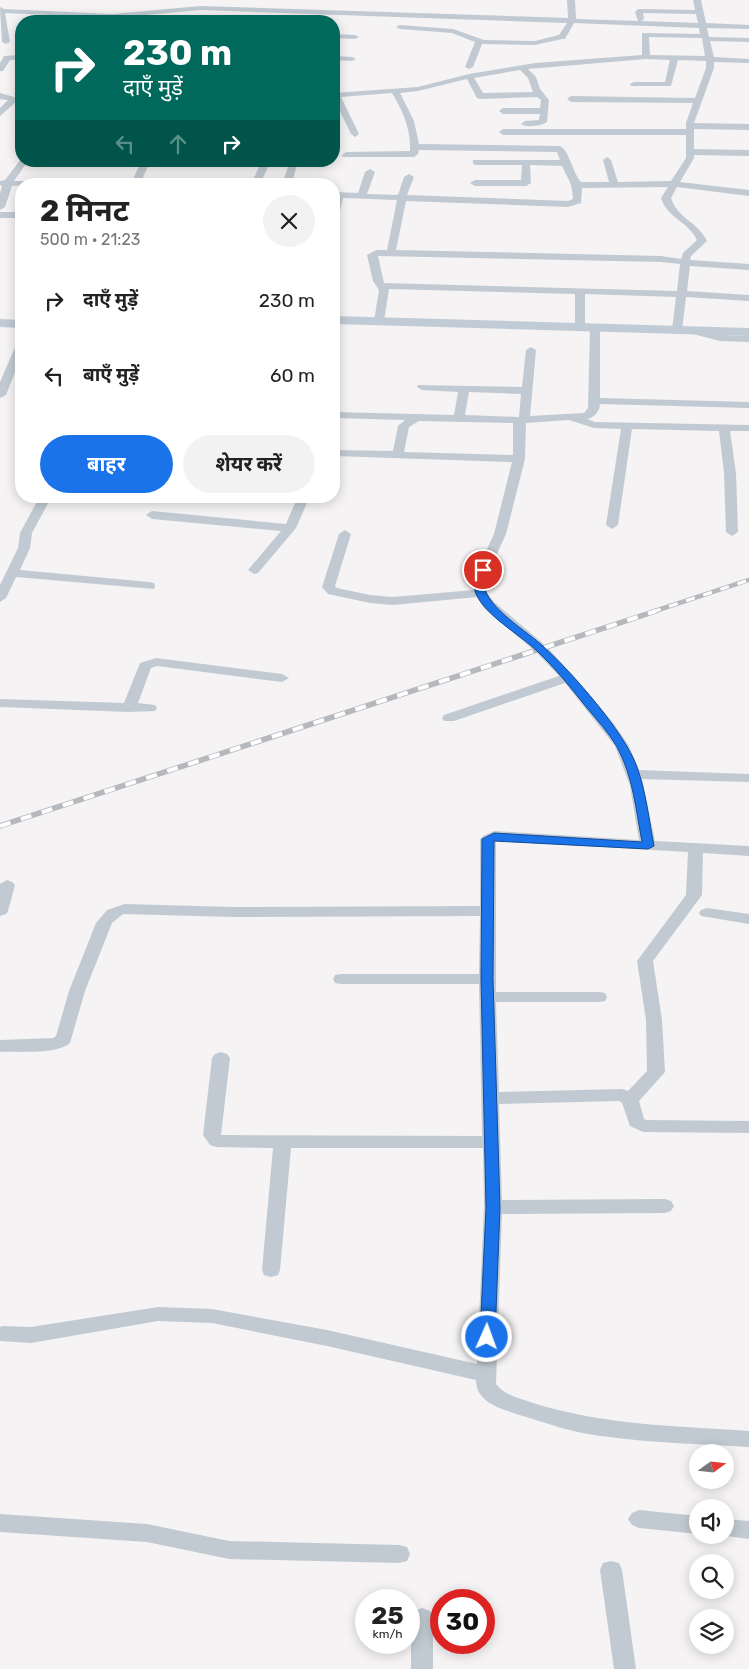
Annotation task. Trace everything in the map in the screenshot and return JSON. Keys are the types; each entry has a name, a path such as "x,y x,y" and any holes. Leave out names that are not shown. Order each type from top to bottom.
{"street":[{"path":"400,27 453,30 482,42 535,43 562,37 572,21 571,0"},
{"path":"677,330 683,294 685,262 689,253 700,245 702,241 698,234 674,214 667,204 666,198 688,164 690,129 697,101 710,68 704,25 697,0"},
{"path":"120,15 207,4 244,9 365,10 572,21 749,27"},
{"path":"241,15 244,9"},
{"path":"6,42 1,10 94,15"},
{"path":"640,19 641,11 700,12"},
{"path":"646,57 645,35 749,40"},
{"path":"340,36 355,36"},
{"path":"469,66 478,43 482,42"},
{"path":"0,69 8,58 15,57"},
{"path":"340,95 418,89 469,76 522,67 585,60 646,57 749,60"},
{"path":"340,58 352,59"},
{"path":"634,84 668,84 675,58"},
{"path":"502,148 505,124 541,123 544,121 545,100 536,90 532,77 522,67"},
{"path":"469,76 479,95 541,94"},
{"path":"346,155 413,154 415,146 413,128 395,91"},
{"path":"504,95 504,114 544,111"},
{"path":"0,96 15,100"},
{"path":"571,99 697,101"},
{"path":"0,113 15,102"},
{"path":"340,105 355,134"},
{"path":"503,132 690,129 749,126"},
{"path":"340,195 574,203 578,201 578,185 572,178 560,149 415,146"},
{"path":"474,200 477,147"},
{"path":"690,152 749,153"},
{"path":"607,160 614,184"},
{"path":"475,172 526,162 566,163"},
{"path":"475,172 526,183 526,162"},
{"path":"0,207 4,183 19,167"},
{"path":"138,178 145,167"},
{"path":"258,178 265,167"},
{"path":"362,196 370,172"},
{"path":"391,253 402,197 409,177"},
{"path":"578,185 674,184 749,193"},
{"path":"0,216 15,215"},
{"path":"379,321 384,290 378,281 372,255 376,253 642,258 749,267"},
{"path":"382,286 683,294 749,298"},
{"path":"340,415 521,420 587,416 594,409 595,401 587,328 580,291"},
{"path":"340,320 693,331 749,330"},
{"path":"0,323 15,324"},
{"path":"693,331 719,328 749,330"},
{"path":"693,331 720,338 749,339"},
{"path":"531,350 517,465 500,534 478,582 481,593 489,605 541,649 568,678 622,746 634,774 648,846"},
{"path":"0,395 15,359"},
{"path":"422,386 527,391"},
{"path":"459,419 464,388"},
{"path":"595,401 749,405"},
{"path":"569,417 589,425 749,428"},
{"path":"398,455 402,430 404,426 415,418"},
{"path":"612,526 627,426"},
{"path":"724,428 730,474 732,532"},
{"path":"340,453 500,458 517,465"},
{"path":"0,598 24,548 26,533 42,503"},
{"path":"254,570 290,528 301,503"},
{"path":"152,514 290,528"},
{"path":"345,534 328,588 333,591 370,599 393,601 481,593"},
{"path":"12,572 149,586"},
{"path":"129,708 145,666 156,662 282,678"},
{"path":"449,718 568,678"},
{"path":"0,703 150,708"},
{"path":"634,774 749,778"},
{"path":"749,851 490,837 488,839 487,979 493,1208 486,1374 486,1386 490,1394 500,1400 558,1419 599,1428 626,1431 749,1439"},
{"path":"630,1100 656,1072 654,1020 645,961 694,895 696,848"},
{"path":"0,911 7,885"},
{"path":"0,1046 52,1044 64,1039 77,991 104,923 109,915 116,911 125,909 234,912 488,911"},
{"path":"707,913 749,919"},
{"path":"341,979 487,979"},
{"path":"488,997 599,997"},
{"path":"221,1058 212,1135 216,1141 491,1142"},
{"path":"490,1098 622,1095 630,1100 636,1122 643,1126 749,1127"},
{"path":"271,1270 283,1141"},
{"path":"493,1208 665,1206"},
{"path":"1,1337 45,1333 158,1314 212,1316 327,1338 486,1374"},
{"path":"639,1519 689,1524"},
{"path":"0,1523 148,1533 229,1550 399,1554"},
{"path":"734,1529 749,1530"},
{"path":"611,1570 625,1669"},
{"path":"422,1618 422,1669"}],"railway":[{"path":"652,612 749,580"},
{"path":"0,826 656,611"}],"route":[{"path":"483,570 478,582 481,593 489,605 541,649 609,727 622,746 637,786 648,846 494,836 488,839 487,979 493,1208 487,1337"}]}
